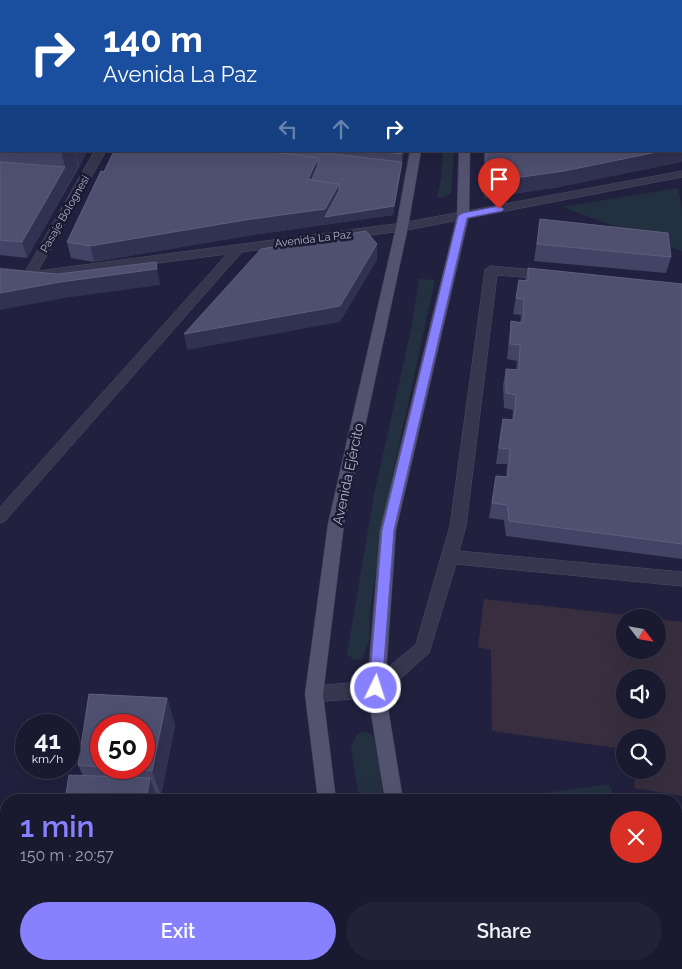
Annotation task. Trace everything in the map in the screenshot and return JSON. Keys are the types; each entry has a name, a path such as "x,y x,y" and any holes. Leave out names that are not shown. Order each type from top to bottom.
{"main road":[{"name":"Avenida Ejército","path":"326,794 314,694 336,524 402,227 416,152"},
{"path":"393,794 376,688 388,530 463,216 466,152"}],"street":[{"name":"Pasaje Bolognesi","path":"29,276 100,152"},
{"name":"Avenida La Paz","path":"0,272 29,276 402,227 682,174"},
{"path":"0,517 239,248"},
{"path":"314,694 376,688 423,648 458,526 490,270 558,276"},
{"path":"450,557 682,579"}],"shaded area":[{"path":"443,152 454,152 451,194 442,198 437,197 441,179"},
{"path":"678,188 682,210 682,251 562,207"},
{"path":"419,279 435,280 388,496 370,610 369,640 362,659 354,660 347,654 374,494 411,330"},
{"path":"484,599 616,614 616,659 666,659 666,620 682,622 682,794 634,788 634,779 666,779 666,729 616,729 616,748 492,731 491,650 478,647"},
{"path":"365,731 374,736 379,760 382,794 358,794 351,747 357,734"},
{"path":"609,784 613,794 538,794"}],"building":[{"path":"114,152 274,152 318,158 308,179 339,184 325,209 245,220 90,246 67,242 101,171 104,172"},
{"path":"274,152 317,152 402,162 394,206 325,217 339,191 339,184 312,180 318,165 318,158"},
{"path":"384,152 402,152 402,154"},
{"path":"486,152 657,152 564,171 486,182"},
{"path":"0,162 65,167 22,242 0,240"},
{"path":"540,219 668,233 671,257 537,244"},
{"path":"366,231 377,244 340,306 184,334 261,249"},
{"path":"156,262 157,269 60,282 0,293 0,269 58,274"},
{"path":"528,268 682,284 682,544 509,521 507,505 492,503 496,476 508,477 510,449 499,448 503,419 514,420 516,395 506,393 506,369 519,370 520,345 510,344 511,321 523,323 524,299 516,298 519,280 528,281"},
{"path":"89,694 167,698 155,756 155,714 90,714 90,766 80,765 80,752"},
{"path":"80,775 90,776 90,779 150,779 147,794 66,794 68,779 80,779"}],"route":[{"path":"376,688 388,530 463,216 499,209"}]}
